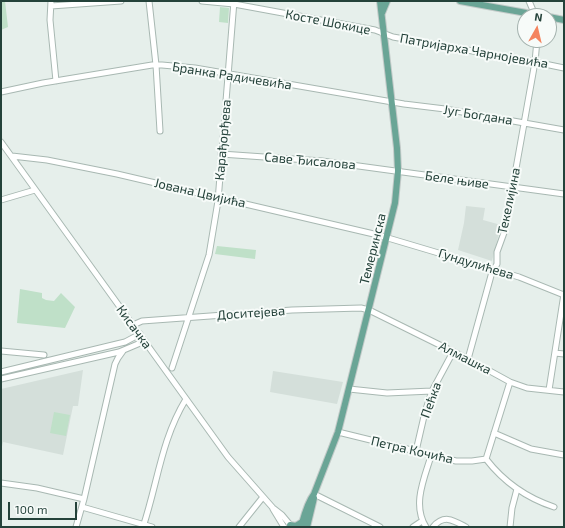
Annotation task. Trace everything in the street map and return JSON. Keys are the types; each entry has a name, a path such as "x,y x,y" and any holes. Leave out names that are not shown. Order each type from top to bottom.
{"main road":[{"name":"Темеринска","path":"303,525 310,500 314,494 338,432 395,203 398,171 397,148 380,1"},
{"path":"382,15 387,1"},
{"path":"460,1 517,11"},
{"path":"288,526 303,525"}],"street":[{"path":"56,81 51,4 121,1"},
{"path":"149,1 156,65 160,131"},
{"name":"Косте Шокице","path":"202,1 234,2 375,30 383,33"},
{"name":"Карађорђева","path":"172,368 209,255 213,238 218,197 234,2"},
{"name":"Патријарха Чарнојевића","path":"383,33 393,37 564,68"},
{"name":"Текелијина","path":"468,359 494,268 497,264 497,252 505,230 536,48"},
{"name":"Бранка Радичевића","path":"1,92 56,81 156,65 195,68 392,102"},
{"name":"Југ Богдана","path":"392,102 524,122 564,130"},
{"name":"Кисачка","path":"1,142 228,457 273,508 282,515 288,526"},
{"name":"Саве Ђисалова","path":"221,154 322,161 398,171"},
{"name":"Јована Цвијића","path":"12,156 54,161 218,197 387,238"},
{"name":"Беле њиве","path":"398,171 564,194"},
{"path":"1,200 35,190"},
{"name":"Гундулићева","path":"387,238 494,268 519,276 564,294"},
{"path":"549,390 564,294"},
{"name":"Доситејева","path":"133,325 142,321 292,310 361,308 369,310"},
{"name":"Алмашка","path":"369,310 468,359 510,382 527,388 564,392"},
{"path":"1,372 125,342 140,334"},
{"path":"1,379 123,351 145,341"},
{"path":"1,351 44,355"},
{"path":"76,527 115,364 123,351"},
{"name":"Пећка","path":"416,451 425,412 432,392 454,352"},
{"path":"555,353 564,354"},
{"path":"106,355 113,358 115,364"},
{"path":"510,382 486,459 494,469 517,489 554,508"},
{"path":"349,389 387,393 432,392"},
{"path":"144,526 166,439 186,399"},
{"name":"Петра Кочића","path":"338,432 431,456 464,462 486,459"},
{"path":"494,433 531,449 564,455"},
{"path":"426,527 420,515 419,505 421,490 431,456"},
{"path":"1,483 37,488 84,498"},
{"path":"510,527 512,503 517,489"},
{"path":"314,494 380,527"},
{"path":"239,527 263,497"},
{"path":"82,507 144,526 152,527"},
{"path":"433,527 439,521 448,519 454,520 466,527"},
{"path":"413,527 422,521"}],"shaded area":[{"path":"466,206 485,208 483,220 501,225 492,261 458,250"},
{"path":"83,370 78,406 73,406 63,455 3,442 1,451 1,389"},
{"path":"273,371 343,382 337,404 270,392"}],"green space":[{"path":"1,1 5,1 8,27 1,30"},
{"path":"220,7 229,8 228,23 219,22"},
{"path":"217,246 256,250 255,259 215,254"},
{"path":"20,289 42,293 42,298 54,301 61,293 75,307 65,328 17,323"},
{"path":"54,412 70,415 66,436 50,433"}]}
